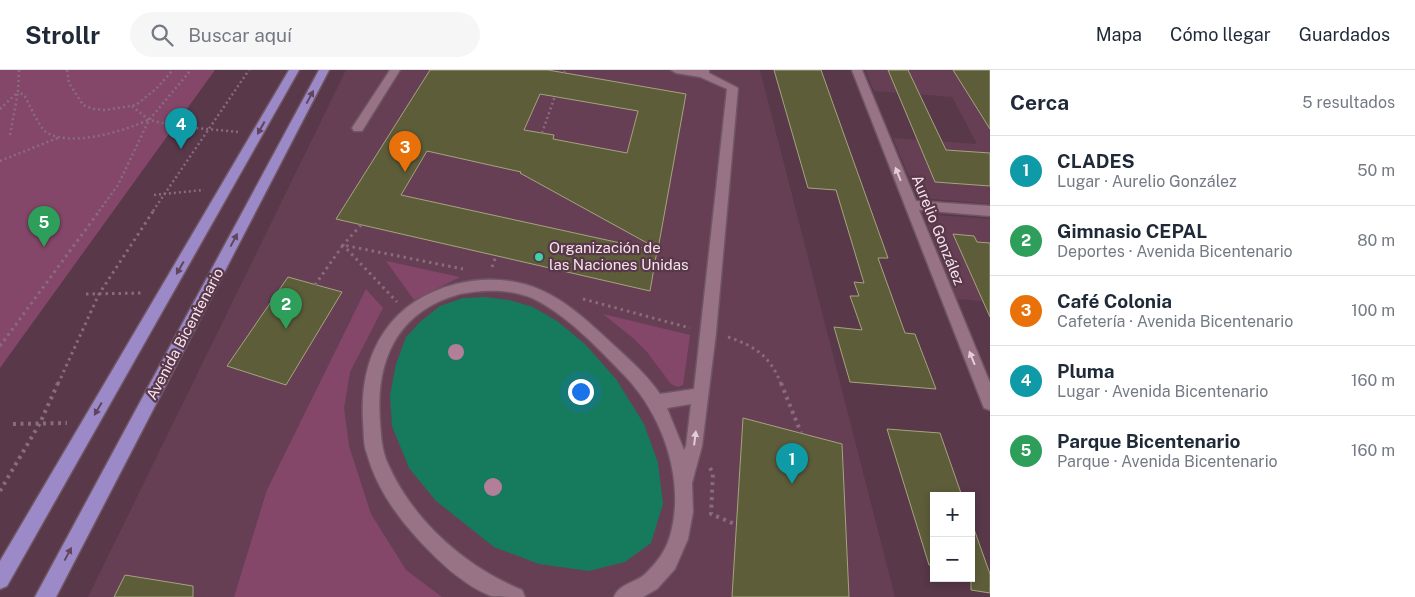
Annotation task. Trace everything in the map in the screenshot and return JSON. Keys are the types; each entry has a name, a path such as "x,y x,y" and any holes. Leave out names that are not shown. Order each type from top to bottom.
{"main road":[{"path":"0,580 294,70"},
{"name":"Avenida Bicentenario","path":"45,597 324,70"}],"street":[{"path":"358,128 395,70"},
{"path":"676,70 703,72 733,88 709,333 699,396 694,446 684,480"},
{"name":"Aurelio González","path":"857,70 990,403"},
{"path":"911,205 990,211"},
{"path":"510,596 455,562 408,515 387,483 375,452 370,407 373,370 390,335 408,313 430,298 454,289 487,284 525,290 549,300 594,337 632,373 656,402 672,435 684,480 684,515 679,540 659,574 640,593 624,597"},
{"path":"656,402 699,396"}],"path":[{"path":"10,135 18,92 19,70"},
{"path":"67,70 66,75 74,93 89,108 108,109 132,106 166,80 173,70"},
{"path":"0,346 118,185 148,120 191,70"},
{"path":"0,491 40,422 99,294 207,129 249,70"},
{"path":"0,109 18,92"},
{"path":"18,92 24,95 44,131 55,136 102,134 136,126 148,120"},
{"path":"542,133 555,96"},
{"path":"132,106 148,120 213,130"},
{"path":"0,162 35,145 66,136"},
{"path":"154,195 227,187"},
{"path":"361,225 342,245 408,313"},
{"path":"86,294 167,292"},
{"path":"790,414 801,433"},
{"path":"13,424 40,422 90,423"},
{"path":"713,473 711,514 737,525"}],"shaded area":[{"path":"0,70 215,70 0,368"},
{"path":"346,70 760,70 895,597 88,597"},
{"path":"865,70 990,70 990,204 923,198 914,188 893,138 977,144 952,97 874,91"},
{"path":"938,215 990,219 990,302 957,299 928,226 929,218"},
{"path":"386,261 460,277 414,300"},
{"path":"366,289 383,308 350,372 344,408 349,446 371,514 406,570 442,597 234,597 267,490"},
{"path":"485,297 509,300 533,307 557,321 585,344 616,379 644,424 658,463 663,504 651,543 625,562 589,571 539,564 494,547 436,501 409,468 392,426 390,395 396,364 406,337 420,322 440,306 463,298"},
{"path":"603,314 690,335 683,385 678,387 671,384 647,352"}],"building":[{"path":"430,70 548,70 686,94 658,249 521,172 427,151 401,195 657,251 650,291 336,219","holes":["540,94 638,111 627,153 553,139 554,135 524,130"]},
{"path":"774,70 821,70 888,258 878,258 905,333 915,334 936,389 850,382 834,327 862,330 850,296 859,296 854,282 864,283 836,190 808,188"},
{"path":"888,70 908,70 946,150 990,153 990,186 935,182"},
{"path":"953,70 990,70 990,129"},
{"path":"953,234 974,236 977,242 990,243 990,317"},
{"path":"288,277 342,292 286,385 227,366"},
{"path":"743,418 842,444 849,597 732,597"},
{"path":"887,429 940,433 961,492 930,492 929,565"},
{"path":"975,532 990,574 990,593 971,590 971,582 975,582"},
{"path":"125,575 193,586 193,597 114,597"}],"place":[{"name":"Pluma","path":"181,149"},
{"name":"Café Colonia","path":"405,172"},
{"name":"Parque Bicentenario","path":"44,247"},
{"name":"Organización de las Naciones Unidas","path":"539,257"},
{"name":"Gimnasio CEPAL","path":"286,329"},
{"name":"CLADES","path":"792,484"}]}
